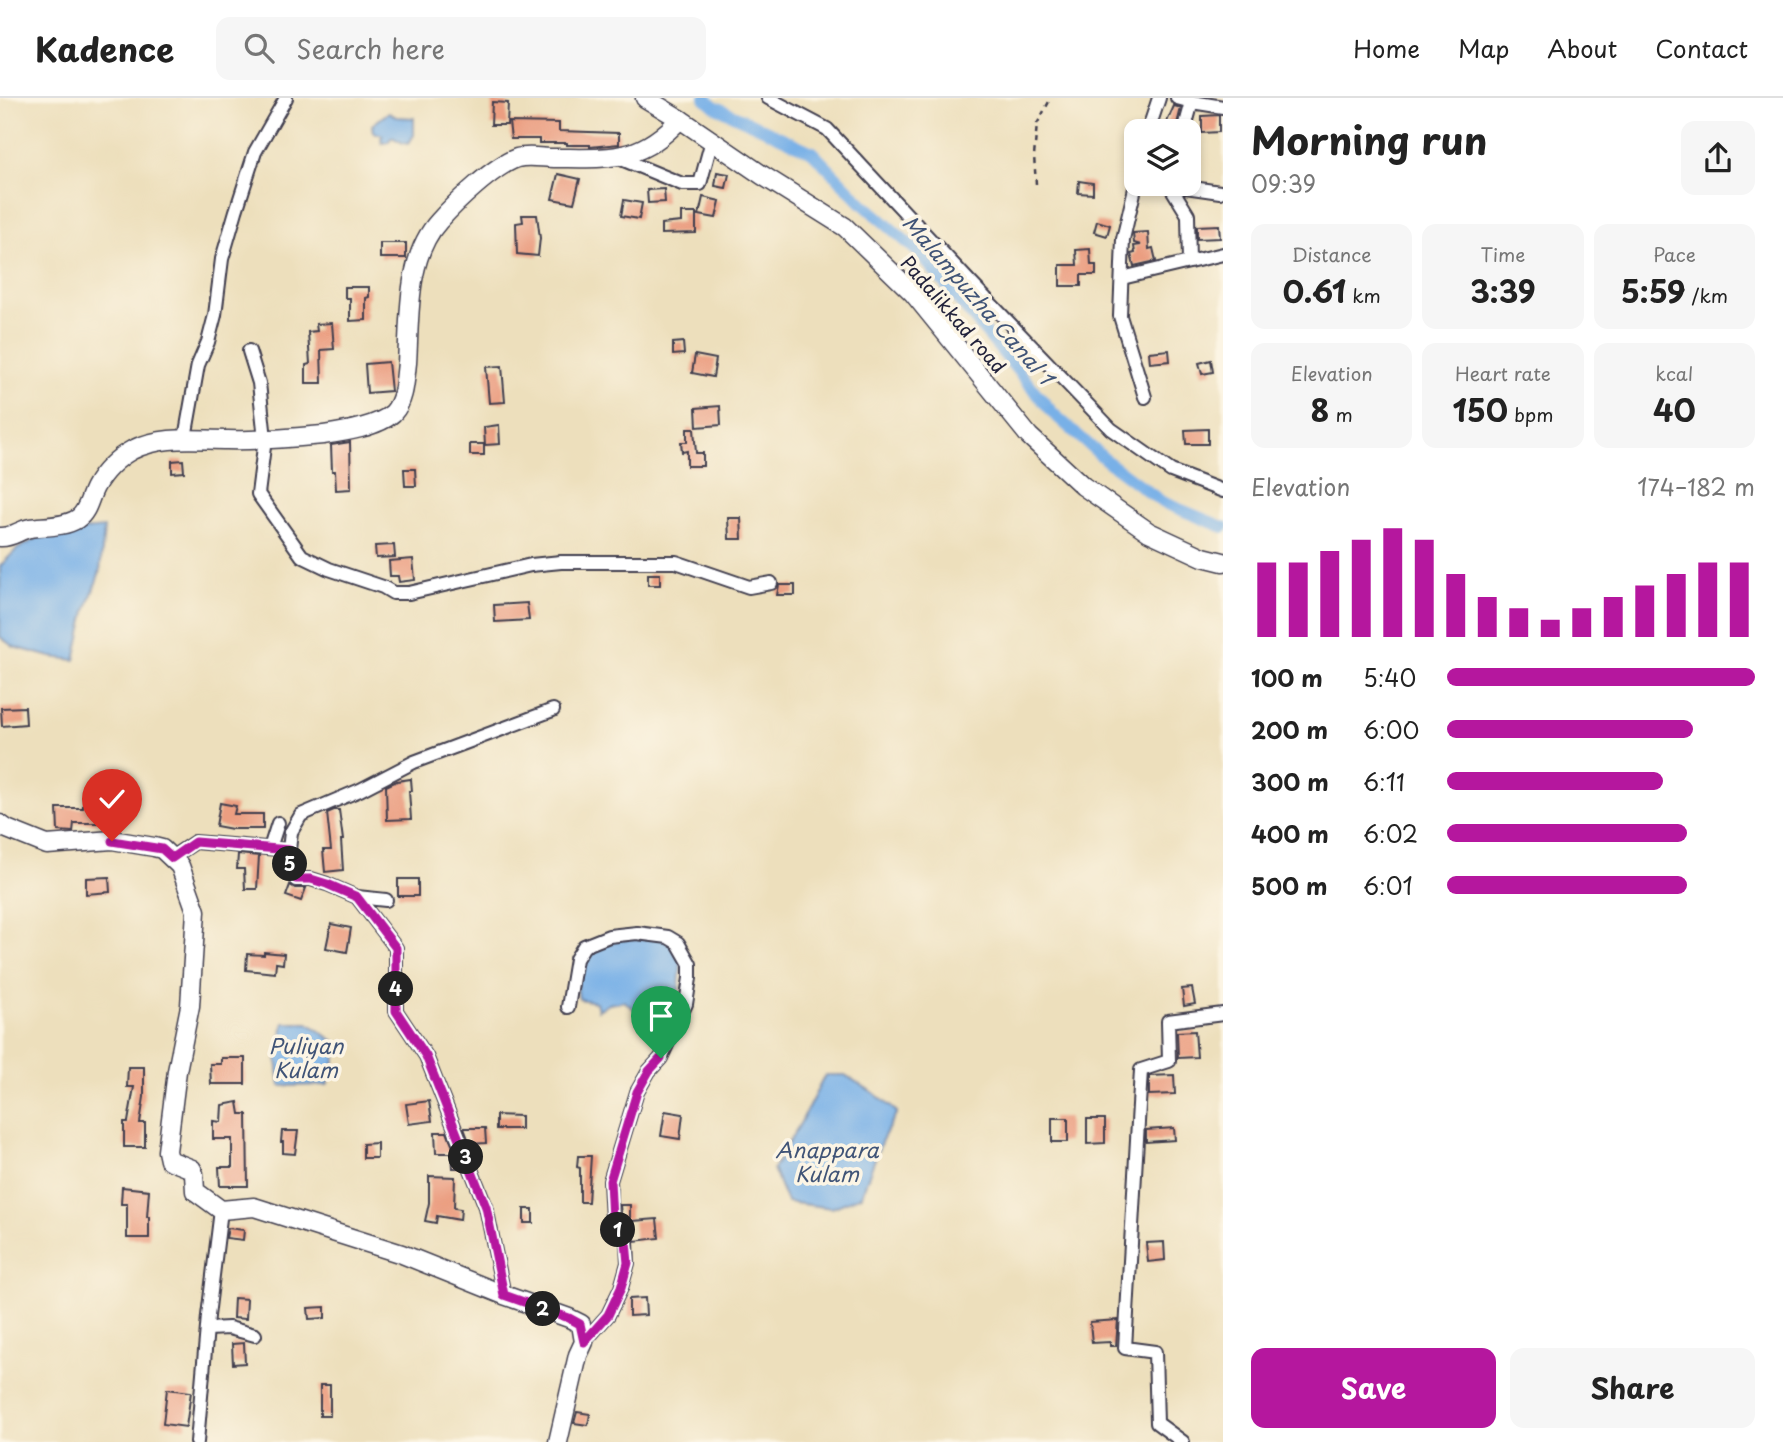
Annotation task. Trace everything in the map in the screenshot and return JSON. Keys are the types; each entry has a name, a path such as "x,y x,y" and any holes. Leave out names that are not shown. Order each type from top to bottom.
{"main road":[{"name":"Padalikkad road","path":"645,98 680,118 845,227 913,293 1028,436 1083,486 1149,532 1203,557 1223,562"},
{"path":"0,537 10,537 26,529 75,521 83,514 95,486 107,470 119,458 148,444 185,438 265,439 338,433 383,420 394,412 401,400 417,259 424,240 438,222 498,167 519,158 598,158 629,154 655,143 680,118"},
{"path":"0,824 47,845 112,841 162,849 180,866 196,911 190,1006 177,1071 167,1156 169,1160 192,1169 195,1191 221,1210 254,1207 402,1254 580,1324 584,1342 578,1355 558,1442"}],"street":[{"path":"185,438 198,365 208,342 215,314 222,259 236,211 255,152 285,98"},
{"path":"768,98 827,129 1111,429 1171,471 1223,491"},
{"path":"1152,119 1159,98"},
{"path":"1177,98 1223,107"},
{"path":"1187,119 1192,102"},
{"path":"614,156 682,184 700,184 712,140"},
{"path":"1201,189 1220,192"},
{"path":"1133,196 1123,239 1120,316 1145,397"},
{"path":"1175,196 1188,215 1189,262"},
{"path":"1122,278 1223,254"},
{"path":"249,351 259,383 265,439 258,494 303,556 329,569 383,587 393,593 409,593 531,565 561,562 676,562 749,587 771,583"},
{"path":"386,900 357,897 311,879 296,879 290,868 289,850 291,832 301,815 360,790 414,762 553,710"},
{"path":"270,848 278,824"},
{"path":"172,858 195,842 289,850"},
{"path":"357,897 396,948 396,1011 426,1056 486,1207 504,1295"},
{"path":"568,1007 576,959 584,946 609,936 637,933 668,937 678,943 690,964 686,1004 661,1058 649,1071 637,1092 610,1181 612,1219 626,1242 628,1263 621,1288 608,1315 584,1342"},
{"path":"1183,1442 1157,1423 1155,1352 1125,1348 1141,1070 1169,1061 1168,1021 1223,1014"},
{"path":"197,1442 221,1210"},
{"path":"208,1329 229,1328 255,1335"}],"path":[{"path":"1036,184 1034,156 1037,124 1051,98"}],"water":[{"path":"389,112 396,117 414,118 414,135 408,144 392,137 388,142 382,143 383,135 373,132 372,125"},
{"path":"104,528 100,571 86,611 75,660 14,647 0,637 0,566 17,549 47,533 72,533"},
{"path":"672,938 681,963 678,999 667,1039 657,1040 643,1016 624,1001 598,1010 596,1002 579,999 578,980 585,949 619,940"},
{"name":"Puliyan Kulam","path":"284,1023 308,1023 338,1044 327,1085 280,1086 277,1059"},
{"name":"Anappara Kulam","path":"825,1075 845,1075 874,1093 897,1112 882,1140 861,1196 832,1208 787,1202 773,1169"}],"building":[{"path":"492,102 508,103 507,125 491,125"},
{"path":"1174,106 1181,108 1178,119 1168,119"},
{"path":"1219,115 1219,132 1202,133 1202,116"},
{"path":"509,122 559,123 559,131 619,133 619,144 590,147 567,143 539,143 539,139 511,139"},
{"path":"717,172 729,174 726,188 715,186"},
{"path":"558,174 580,179 574,203 552,199"},
{"path":"1079,181 1093,183 1093,194 1078,193"},
{"path":"664,189 665,202 648,203 647,190"},
{"path":"703,197 720,201 716,218 699,215"},
{"path":"624,200 642,203 639,219 621,216"},
{"path":"681,213 696,213 696,233 661,234 661,224 681,222"},
{"path":"522,215 537,215 540,238 538,256 517,254 516,223 523,222"},
{"path":"1097,221 1110,225 1107,236 1094,232"},
{"path":"1219,225 1220,238 1197,239 1197,226"},
{"path":"1148,232 1149,249 1153,248 1156,261 1134,266 1131,254 1135,253 1134,246 1141,245 1134,243 1133,233"},
{"path":"380,243 406,243 406,258 380,258"},
{"path":"1090,249 1091,265 1096,265 1096,275 1081,275 1081,286 1060,286 1060,265 1077,265 1076,250"},
{"path":"345,287 369,287 366,320 350,321 350,298 345,298"},
{"path":"332,323 334,349 321,350 322,383 306,383 306,365 310,364 308,332 317,331 316,324"},
{"path":"683,342 684,354 673,355 673,343"},
{"path":"1169,350 1170,361 1150,363 1149,352"},
{"path":"695,355 716,359 713,377 692,373"},
{"path":"1211,360 1213,372 1202,374 1199,363"},
{"path":"388,362 391,391 367,393 365,364"},
{"path":"502,366 505,402 489,403 486,367"},
{"path":"720,406 721,425 697,427 696,408"},
{"path":"499,425 500,444 485,445 484,427"},
{"path":"687,429 694,429 696,453 703,453 703,466 687,466 687,451 682,452 681,442 687,442"},
{"path":"1208,429 1208,444 1186,444 1185,430"},
{"path":"350,442 351,489 336,490 331,445"},
{"path":"470,444 484,444 484,455 470,455"},
{"path":"183,460 184,472 172,473 172,461"},
{"path":"404,469 415,469 416,486 405,486"},
{"path":"728,518 741,518 742,539 729,539"},
{"path":"394,545 395,557 376,558 375,546"},
{"path":"413,559 415,580 399,582 398,576 390,576 389,561"},
{"path":"648,574 660,574 660,585 648,585"},
{"path":"779,585 795,585 795,595 777,595"},
{"path":"527,603 529,620 495,622 494,605"},
{"path":"25,707 26,724 2,726 1,708"},
{"path":"411,779 411,819 387,820 386,786"},
{"path":"220,803 236,806 234,814 263,814 263,829 216,826"},
{"path":"83,804 107,804 107,823 74,823 73,832 58,831 57,808 83,808"},
{"path":"339,810 343,870 325,872 323,850 331,850 327,813"},
{"path":"238,854 259,856 257,889 245,889 244,869 237,869"},
{"path":"109,877 110,892 86,894 86,878"},
{"path":"398,879 418,879 418,896 398,896"},
{"path":"290,885 306,888 301,901 286,896"},
{"path":"331,924 351,928 347,952 326,948"},
{"path":"264,952 284,954 283,964 276,963 275,973 246,970 247,954 264,955"},
{"path":"1192,988 1195,1004 1184,1006 1182,989"},
{"path":"1195,1031 1197,1057 1178,1058 1177,1032"},
{"path":"221,1058 245,1058 245,1084 211,1084 210,1064 221,1064"},
{"path":"128,1067 144,1067 144,1097 140,1123 145,1123 145,1147 124,1147 124,1122 128,1122 134,1087 127,1087"},
{"path":"1174,1075 1175,1094 1149,1095 1149,1076"},
{"path":"429,1101 432,1121 409,1124 406,1104"},
{"path":"238,1102 240,1114 247,1114 248,1186 220,1186 219,1167 232,1167 232,1139 213,1139 213,1121 221,1122 222,1105"},
{"path":"665,1111 683,1114 680,1139 661,1136"},
{"path":"496,1115 521,1116 521,1129 496,1129"},
{"path":"1052,1118 1068,1118 1068,1142 1052,1142"},
{"path":"1087,1119 1105,1119 1105,1143 1087,1144"},
{"path":"464,1128 485,1128 486,1143 470,1144"},
{"path":"1174,1128 1175,1140 1146,1142 1146,1130"},
{"path":"282,1131 298,1131 295,1154 283,1153"},
{"path":"435,1132 447,1132 461,1168 453,1168 452,1153 436,1153"},
{"path":"377,1143 377,1158 363,1158 363,1144"},
{"path":"578,1156 591,1156 588,1202 580,1202"},
{"path":"429,1176 455,1177 454,1208 461,1209 460,1220 437,1216 436,1223 425,1221 429,1203"},
{"path":"122,1187 149,1190 149,1238 127,1238 127,1204 121,1204"},
{"path":"620,1205 630,1205 630,1219 623,1219"},
{"path":"524,1209 533,1209 533,1223 524,1223"},
{"path":"657,1219 659,1238 635,1241 633,1221"},
{"path":"228,1228 244,1230 243,1240 226,1238"},
{"path":"1164,1242 1165,1260 1148,1262 1146,1243"},
{"path":"234,1298 247,1299 246,1319 233,1318"},
{"path":"645,1298 646,1315 629,1316 629,1299"},
{"path":"325,1307 325,1318 309,1319 308,1308"},
{"path":"1118,1320 1116,1346 1110,1346 1110,1342 1092,1343 1090,1322"},
{"path":"244,1343 245,1363 233,1364 232,1344"},
{"path":"320,1385 330,1385 330,1416 320,1416"},
{"path":"167,1389 191,1392 186,1427 163,1424"},
{"path":"577,1412 590,1414 588,1425 574,1423"}],"waterway":[{"name":"Malampuzha Canal 1","path":"705,98 714,106 812,152 862,203 919,253 1054,414 1107,461 1162,502 1223,527"}],"route":[{"path":"112,841 162,849 172,858 195,842 289,850 290,868 296,879 311,879 357,897 396,948 396,1011 426,1056 486,1207 504,1295 580,1324 584,1342 608,1315 621,1288 628,1263 626,1242 612,1219 610,1181 637,1092 649,1071 661,1058"}]}
